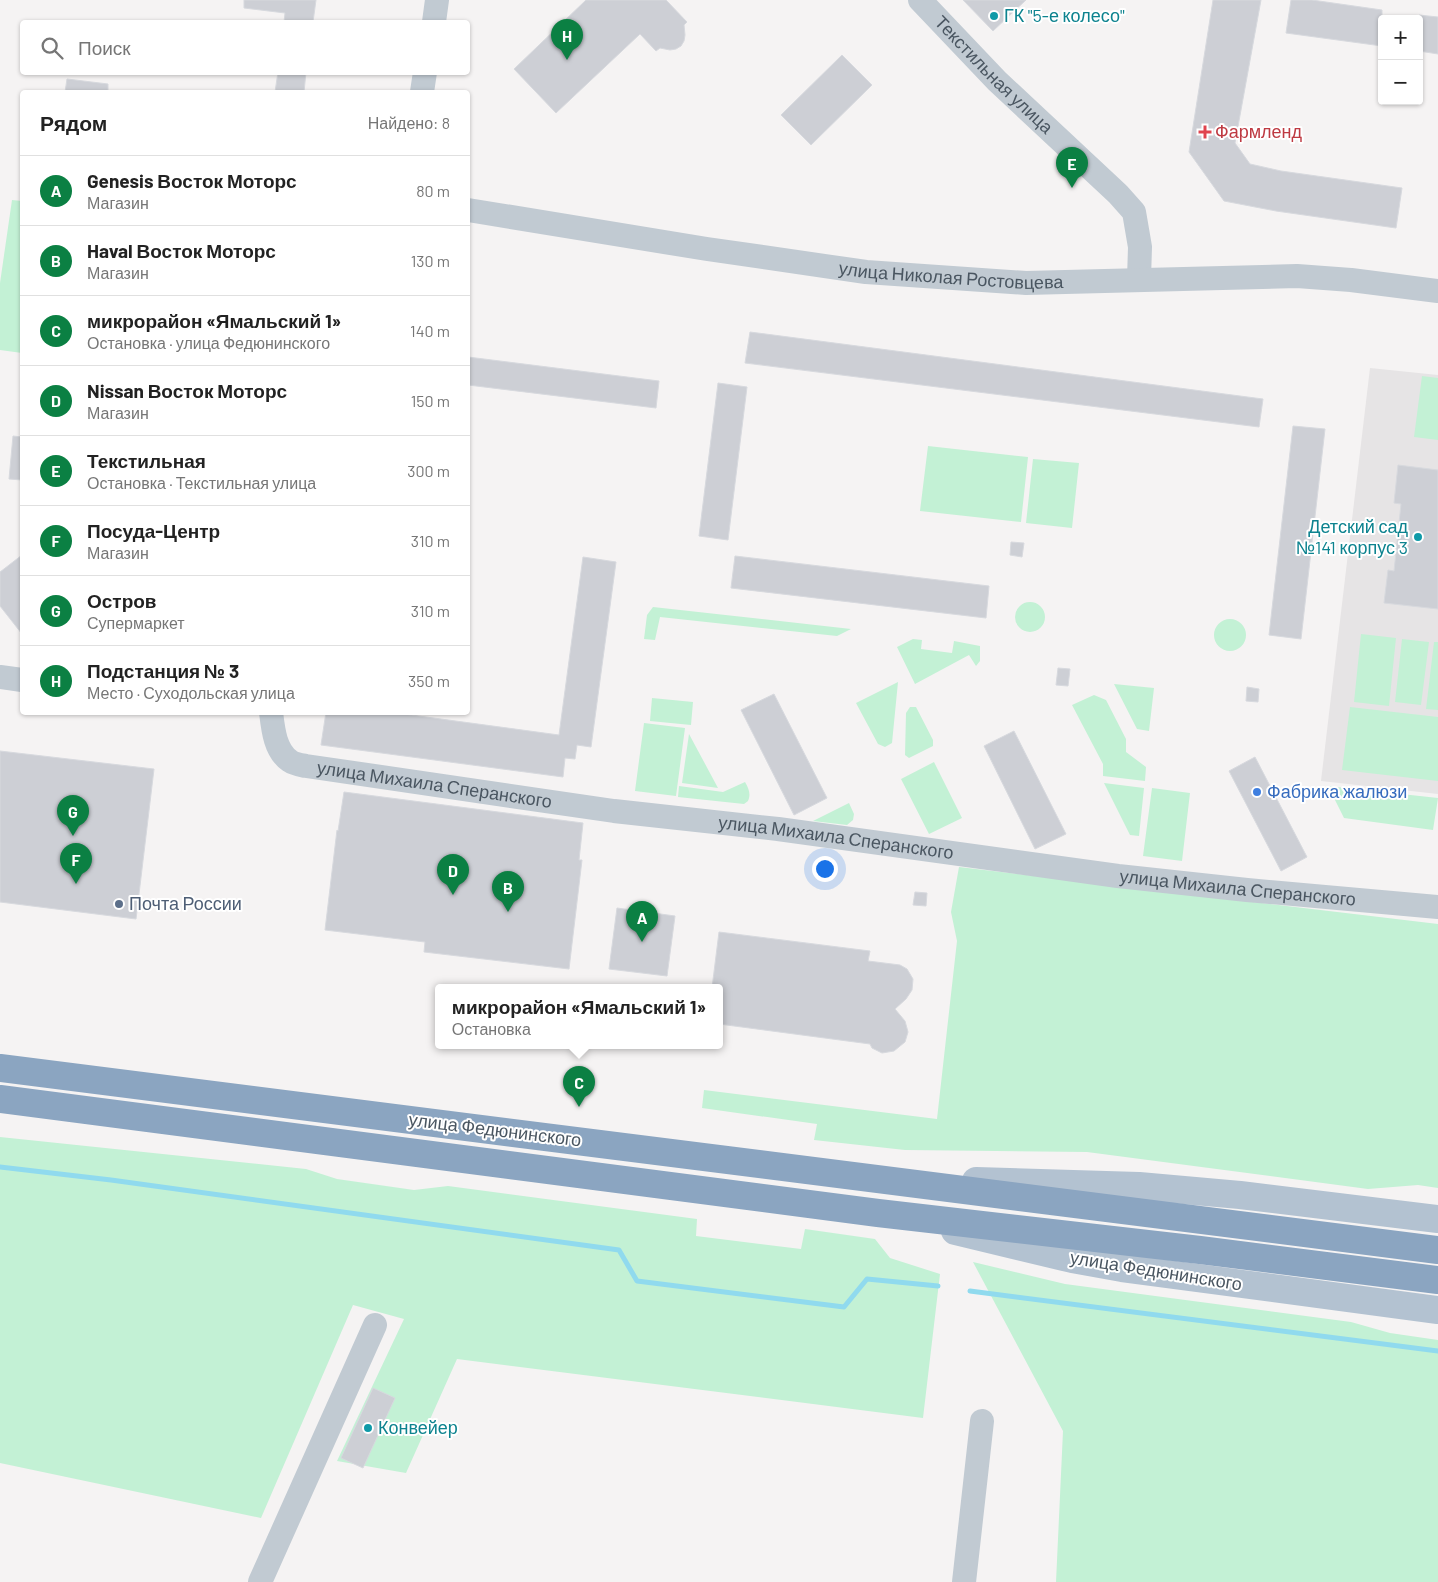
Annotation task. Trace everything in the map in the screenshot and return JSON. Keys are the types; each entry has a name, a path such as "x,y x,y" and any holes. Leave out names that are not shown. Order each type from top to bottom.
{"highway":[{"name":"улица Федюнинского","path":"0,1068 1438,1250"},
{"name":"улица Федюнинского","path":"0,1099 878,1213 1200,1250 1438,1280"}],"main road":[{"name":"улица Федюнинского","path":"0,1058 109,1081"},
{"name":"улица Федюнинского","path":"0,1108 110,1114"},
{"name":"улица Федюнинского","path":"880,1179 1139,1186 1240,1195 1438,1220"},
{"name":"улица Федюнинского","path":"878,1213 1072,1259 1122,1268 1438,1310"}],"street":[{"path":"434,20 437,0"},
{"name":"Текстильная улица","path":"920,0 997,81 1118,194 1134,212 1140,247 1139,279"},
{"path":"422,90 425,75"},
{"name":"улица Николая Ростовцева","path":"470,210 707,249 866,272 1026,283 1297,276 1351,280 1438,291"},
{"path":"0,677 20,680"},
{"name":"улица Михаила Сперанского","path":"271,715 279,748 290,762 306,766 614,811 778,829 1118,876 1438,907"},
{"path":"260,1582 375,1325"},
{"path":"964,1582 982,1421"}],"shaded area":[{"path":"1370,368 1438,375 1438,794 1321,781"}],"green space":[{"path":"12,200 20,201 20,353 0,350 0,283"},
{"path":"1422,376 1438,378 1438,440 1414,437"},
{"path":"928,446 1028,457 1021,522 920,511"},
{"path":"1033,459 1079,463 1072,528 1026,523"},
{"path":"1030,602 1036,603 1044,611 1044,623 1036,631 1030,632 1024,631 1016,623 1015,617 1016,611 1024,603"},
{"path":"653,607 851,629 837,636 660,617 655,640 644,639 647,615"},
{"path":"1230,619 1236,620 1241,624 1245,629 1245,641 1241,646 1236,650 1230,651 1224,650 1219,646 1215,641 1214,635 1215,629 1219,624 1224,620"},
{"path":"1361,634 1396,638 1389,706 1354,702"},
{"path":"913,639 922,640 921,649 952,653 954,641 980,646 980,661 976,666 969,655 915,684 897,647"},
{"path":"1402,639 1429,642 1421,705 1395,702"},
{"path":"1434,642 1438,642 1438,710 1426,709"},
{"path":"898,682 892,743 885,747 878,744 856,703"},
{"path":"1114,684 1154,688 1149,731 1137,729"},
{"path":"1094,695 1106,700 1126,739 1126,752 1146,767 1145,781 1103,776 1103,764 1072,705"},
{"path":"652,698 693,702 691,725 650,721"},
{"path":"910,707 916,707 933,740 933,746 909,758 905,755 906,713"},
{"path":"1350,707 1438,717 1438,781 1342,770"},
{"path":"644,723 685,728 676,796 635,791"},
{"path":"689,734 718,788 682,783"},
{"path":"934,762 962,818 929,834 901,779"},
{"path":"745,782 749,796 748,801 744,804 678,797 679,786 723,792"},
{"path":"1104,783 1144,788 1139,836 1130,835"},
{"path":"1328,786 1438,798 1433,830 1344,818"},
{"path":"1152,788 1190,793 1182,861 1143,856"},
{"path":"849,803 854,814 853,820 847,825 813,821"},
{"path":"959,867 1438,924 1438,1188 1418,1185 1368,1189 1087,1152 905,1150 814,1140 817,1124 702,1108 704,1090 937,1119 957,941 951,912"},
{"path":"0,1137 306,1169 337,1179 414,1190 448,1186 697,1219 696,1236 801,1249 805,1229 875,1239 890,1258 940,1274 923,1418 457,1359 406,1473 337,1461 404,1319 353,1305 261,1518 0,1463"},
{"path":"973,1262 1065,1284 1351,1322 1390,1333 1438,1340 1438,1582 1056,1582 1063,1431"}],"building":[{"path":"244,0 316,0 313,20 284,20 285,13 244,8"},
{"path":"586,0 666,0 687,22 684,25 684,41 676,49 660,48 656,51 640,34 556,113 514,69"},
{"name":"ГК \"5-е колесо\"","path":"963,0 1026,0 993,31"},
{"path":"1213,0 1261,0 1235,143 1250,164 1281,171 1402,188 1396,228 1276,211 1224,201 1189,152"},
{"path":"1291,0 1312,0 1382,10 1382,15 1378,15 1378,45 1286,33"},
{"path":"1423,15 1438,17 1438,54 1423,52"},
{"path":"842,55 872,85 811,145 781,115"},
{"path":"278,75 306,75 304,90 275,90"},
{"path":"67,79 108,84 108,90 65,90"},
{"path":"750,332 1263,399 1259,427 745,363"},
{"path":"470,357 659,381 656,408 470,385"},
{"path":"718,383 747,387 728,540 699,536"},
{"path":"1293,426 1325,429 1301,639 1269,635"},
{"path":"13,436 20,437 20,480 9,479"},
{"name":"Детский сад №141 корпус 3","path":"1398,465 1438,470 1438,609 1384,603 1388,570 1394,571 1401,504 1394,503"},
{"path":"1011,542 1024,543 1022,557 1010,555"},
{"path":"735,556 989,586 986,618 731,588"},
{"path":"20,557 20,631 0,606 0,572"},
{"path":"583,557 616,562 591,747 577,745 575,759 565,758 563,777 321,745 326,715 411,715 559,735"},
{"path":"1058,668 1070,669 1068,686 1056,685"},
{"path":"1247,687 1259,689 1258,702 1246,701"},
{"path":"774,694 827,798 794,815 741,710"},
{"path":"1014,731 1066,834 1035,849 984,746"},
{"path":"0,751 154,769 136,919 0,902"},
{"path":"1255,757 1307,857 1281,871 1229,771"},
{"path":"344,792 583,823 579,860 582,860 569,969 424,952 425,942 325,930 337,830"},
{"path":"915,892 927,893 926,906 913,905"},
{"path":"617,908 675,916 667,976 609,969"},
{"path":"719,932 870,951 868,961 900,965 907,969 913,979 912,990 906,999 895,1009 905,1021 908,1032 905,1042 894,1051 882,1053 872,1048 870,1044 723,1025 723,984 712,984"},
{"name":"Конвейер","path":"373,1388 395,1398 363,1468 341,1458"}],"waterway":[{"path":"0,1167 111,1180 619,1250 637,1281 844,1307 867,1279 938,1286"},
{"path":"970,1291 1438,1351"}],"place":[{"name":"ГК \"5-е колесо\"","path":"994,16"},
{"name":"Подстанция № 3","path":"567,60"},
{"name":"Фармленд","path":"1205,132"},
{"name":"Текстильная","path":"1072,188"},
{"name":"Детский сад №141 корпус 3","path":"1418,537"},
{"name":"Фабрика жалюзи","path":"1257,792"},
{"name":"Остров","path":"73,836"},
{"name":"Посуда-Центр","path":"76,884"},
{"name":"Nissan Восток Моторс","path":"453,895"},
{"name":"Почта России","path":"119,904"},
{"name":"Haval Восток Моторс","path":"508,912"},
{"name":"Genesis Восток Моторс","path":"642,942"},
{"name":"микрорайон «Ямальский 1»","path":"579,1107"},
{"name":"Конвейер","path":"368,1428"}]}
